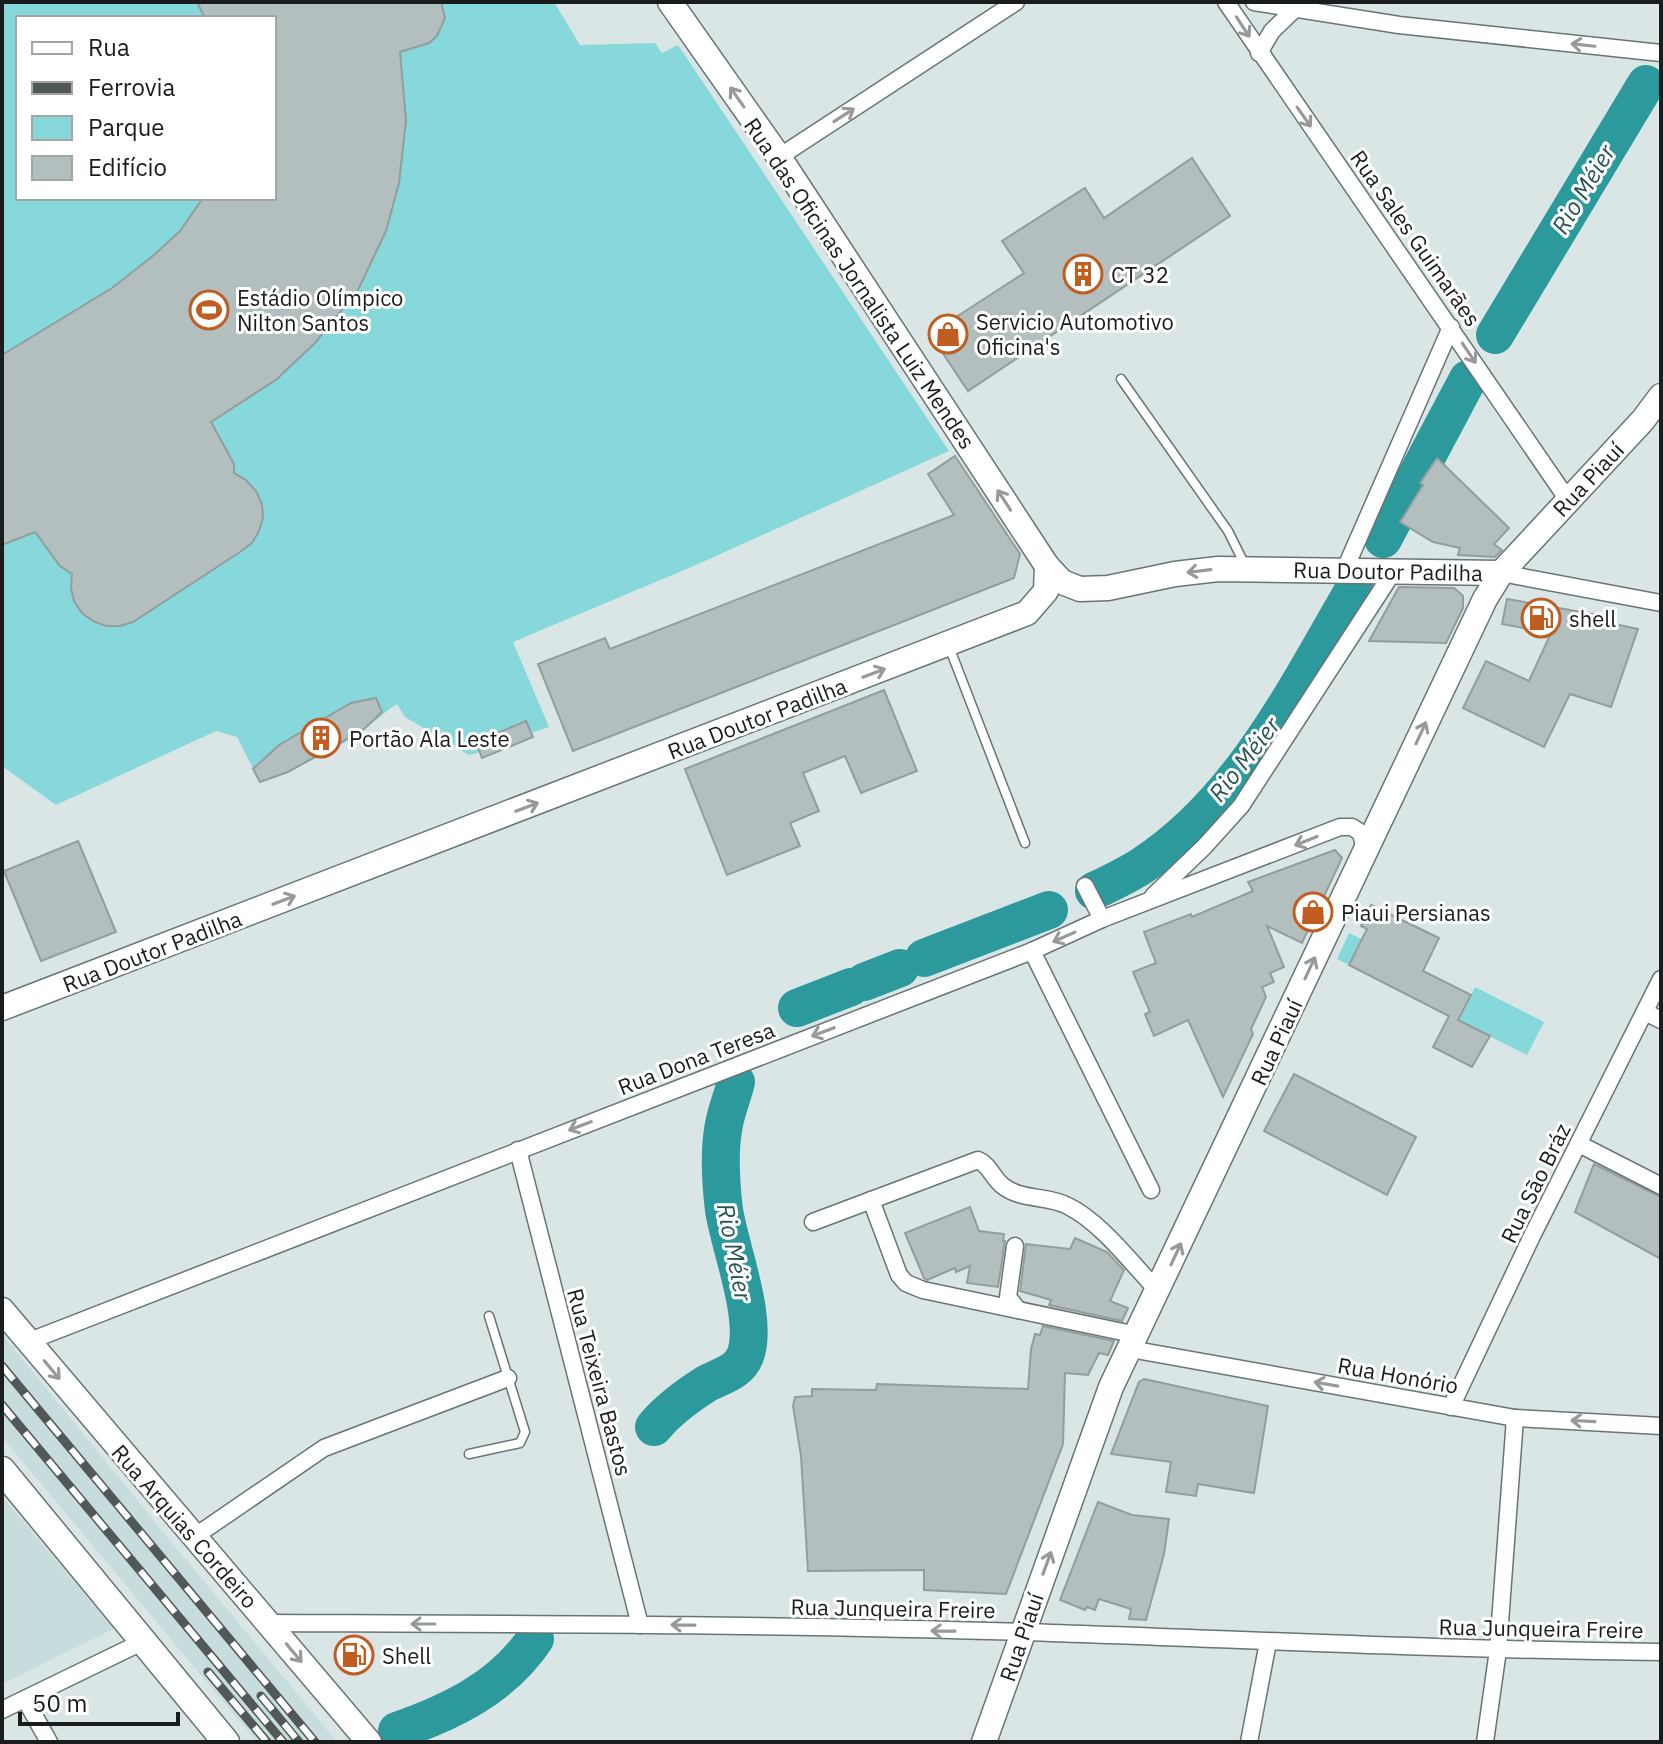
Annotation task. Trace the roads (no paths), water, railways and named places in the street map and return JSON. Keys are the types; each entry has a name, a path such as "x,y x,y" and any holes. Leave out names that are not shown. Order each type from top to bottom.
{"main road":[{"path":"2,1470 226,1742"}],"street":[{"name":"Rua das Oficinas Jornalista Luiz Mendes","path":"670,2 779,157 1047,566"},
{"path":"779,157 1016,2"},
{"name":"Rua Sales Guimarães","path":"1226,2 1568,500"},
{"path":"1254,2 1399,25 1661,53"},
{"path":"1259,53 1272,31 1296,8"},
{"path":"1345,569 1451,327"},
{"name":"Rua Piauí","path":"984,1742 1105,1403 1472,624 1501,573 1643,420 1661,396"},
{"name":"Rua Doutor Padilha","path":"1047,566 1062,582 1080,589 1108,588 1189,572 1247,569 1501,573"},
{"name":"Rua Doutor Padilha","path":"2,1008 1027,613 1046,591 1047,566"},
{"path":"1146,902 1204,847 1241,806 1393,572"},
{"path":"1501,573 1661,603"},
{"name":"Rua Dona Teresa","path":"27,1342 1032,951 1102,919 1340,827 1352,827 1361,833 1365,851"},
{"path":"1089,894 1102,919"},
{"path":"1032,951 1151,1190"},
{"name":"Rua São Bráz","path":"1451,1407 1661,979"},
{"path":"1645,1012 1661,1020"},
{"path":"1579,1144 1661,1186"},
{"name":"Rua Teixeira Bastos","path":"518,1150 640,1625"},
{"path":"813,1222 978,1160 985,1163 1002,1186 1020,1195 1067,1204 1092,1222 1158,1291"},
{"name":"Rua Honório","path":"871,1200 899,1275 906,1283 923,1290 1018,1310 1134,1342 1451,1407 1515,1418 1661,1426"},
{"path":"1015,1246 1008,1297 1018,1310"},
{"name":"Rua Arquias Cordeiro","path":"2,1310 369,1742"},
{"path":"194,1537 324,1448 508,1378"},
{"path":"1485,1742 1498,1650 1515,1418"},
{"name":"Rua Junqueira Freire","path":"268,1623 640,1625 1021,1632 1498,1650 1661,1652"},
{"path":"2,1710 142,1642"},
{"path":"1249,1742 1268,1642"},
{"path":"25,1699 49,1742"}],"lane":[{"path":"1121,379 1228,531 1247,569"},
{"path":"948,644 1025,843"},
{"path":"469,1454 520,1443 525,1432 489,1316"}],"waterway":[{"name":"Rio Méier","path":"1495,335 1646,84"},
{"name":"Rio Méier","path":"1383,539 1468,379"},
{"name":"Rio Méier","path":"1094,891 1143,865 1178,839 1209,809 1264,740 1354,589"},
{"name":"Rio Méier","path":"924,958 1049,910"},
{"name":"Rio Méier","path":"864,982 900,968"},
{"name":"Rio Méier","path":"797,1008 851,987"},
{"name":"Rio Méier","path":"654,1427 692,1393 733,1370 745,1356 748,1341 746,1304 724,1210 721,1170 724,1124 736,1082"},
{"name":"Rio Méier","path":"397,1731 437,1716 491,1685 535,1639"}],"railway":[{"path":"2,1366 315,1742"},
{"path":"2,1405 283,1742"},
{"path":"208,1672 267,1742"},
{"path":"261,1696 299,1742"}],"place":[{"name":"CT 32","path":"1083,274"},
{"name":"Estádio Olímpico Nilton Santos","path":"209,310"},
{"name":"Servicio Automotivo Oficina's","path":"948,334"},
{"name":"shell","path":"1541,618"},
{"name":"Portão Ala Leste","path":"321,738"},
{"name":"Piaui Persianas","path":"1313,912"},
{"name":"Shell","path":"354,1655"}]}
